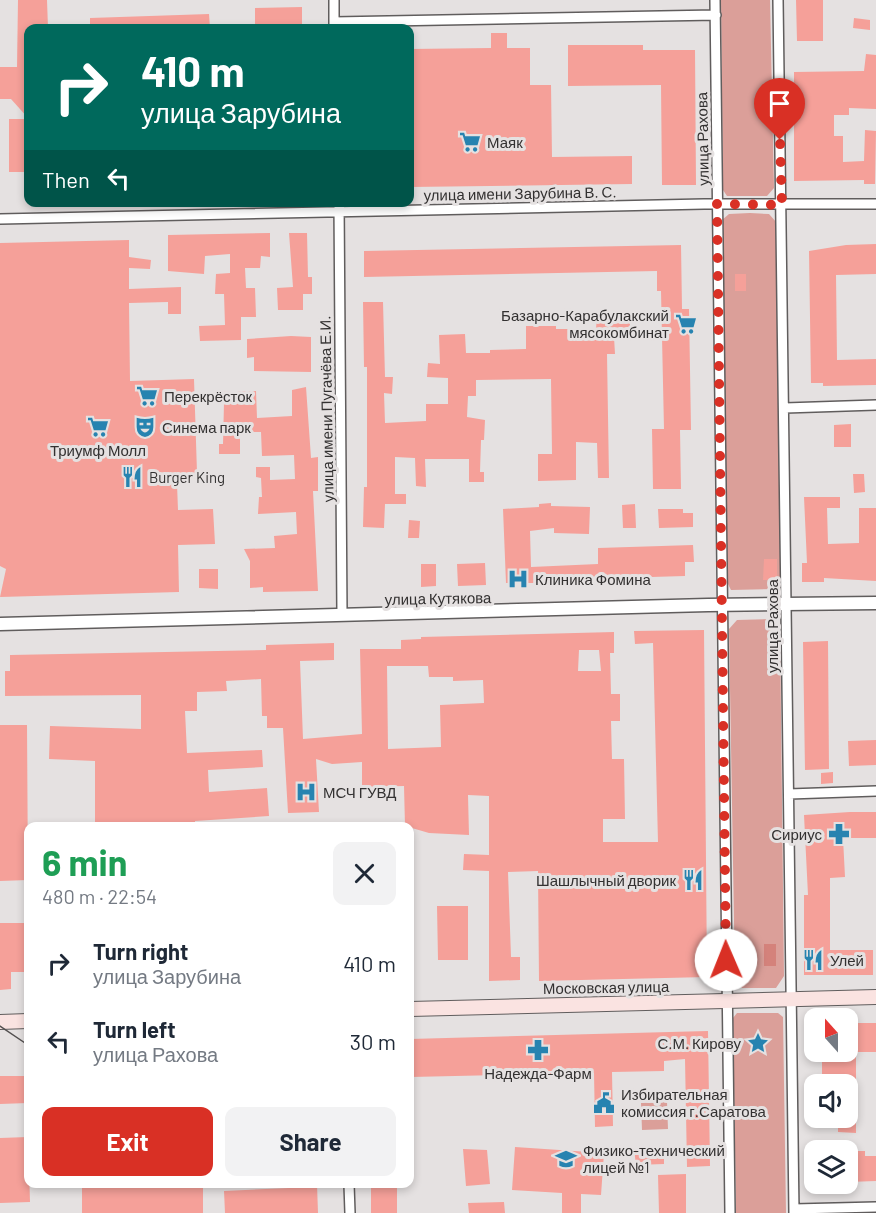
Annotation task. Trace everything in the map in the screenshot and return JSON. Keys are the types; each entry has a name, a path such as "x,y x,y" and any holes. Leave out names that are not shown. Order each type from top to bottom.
{"main road":[{"name":"Московская улица","path":"414,1009 876,997"},
{"path":"0,1022 24,1021"}],"street":[{"path":"334,0 334,24"},
{"name":"улица Рахова","path":"716,0 730,1213"},
{"name":"улица Рахова","path":"778,0 794,1211"},
{"path":"372,24 716,15"},
{"name":"улица имени Зарубина В. С.","path":"414,206 876,204"},
{"name":"улица имени Зарубина В. С.","path":"0,219 339,207"},
{"name":"улица имени Пугачёва Е.И.","path":"339,207 342,615"},
{"path":"785,408 876,405"},
{"name":"улица Кутякова","path":"0,624 876,603"},
{"path":"789,794 876,791"},
{"path":"350,1188 350,1213"},
{"path":"794,1211 876,1207"}],"shaded area":[{"path":"721,0 770,0 774,188 767,196 727,196 723,190"},
{"path":"729,214 769,214 777,223 781,581 776,589 731,590 726,580 722,220"},
{"path":"772,619 780,629 784,976 776,988 742,988 735,979 729,629 737,620"},
{"path":"764,944 776,944 776,966 764,966"},
{"path":"737,1013 778,1013 783,1017 786,1213 736,1213 733,1018"},
{"path":"667,1102 668,1129 642,1130 641,1103"}],"building":[{"path":"18,0 47,0 48,24 24,24 24,114 11,99 0,99 0,67 17,67"},
{"path":"796,0 823,0 823,41 797,41"},
{"path":"302,7 302,24 255,24 255,8"},
{"path":"209,14 210,24 90,24 90,18"},
{"path":"854,18 870,20 870,30 853,28"},
{"path":"491,33 507,33 507,48 530,48 530,85 551,85 552,157 632,156 632,184 414,187 414,49 491,48"},
{"path":"568,45 643,45 643,50 695,50 696,185 662,185 661,85 568,86"},
{"path":"866,54 876,55 876,109 849,108 849,115 834,115 834,136 843,136 843,162 864,161 865,130 876,131 875,184 864,184 864,180 794,181 794,72 864,71"},
{"path":"9,119 24,119 24,172 9,172"},
{"path":"270,233 270,257 261,256 260,268 245,268 246,288 255,288 256,317 241,317 241,340 200,341 199,326 225,325 224,294 215,294 216,274 230,273 230,254 205,256 204,274 168,271 168,235"},
{"path":"289,233 307,233 308,277 312,277 312,294 303,294 303,310 278,310 277,288 293,287"},
{"name":"Триумф Молл","path":"129,240 129,257 151,260 150,269 129,268 129,289 181,287 181,314 168,314 168,302 129,303 130,381 194,379 197,473 177,484 178,510 213,509 215,544 178,545 179,592 0,597 6,569 0,566 0,243"},
{"path":"876,244 876,274 836,275 837,360 876,359 876,385 823,386 823,383 811,383 809,251 846,245"},
{"path":"681,245 682,309 689,309 691,430 680,430 681,489 653,489 652,429 664,429 661,291 657,291 657,271 364,277 364,251"},
{"path":"735,274 746,274 746,291 735,291"},
{"path":"363,302 383,302 385,377 393,377 392,394 384,393 385,423 426,421 426,404 448,404 448,378 427,377 428,363 440,364 439,335 465,334 466,353 490,353 490,350 526,349 526,326 596,329 597,315 630,316 630,338 614,337 615,354 607,354 609,478 598,478 597,443 576,442 576,480 538,481 538,454 552,454 551,379 476,380 476,396 468,396 467,417 485,420 484,440 481,440 480,472 484,472 484,482 469,482 469,459 425,459 426,487 416,486 415,458 395,457 395,494 406,494 406,504 385,504 384,528 363,527 364,487 367,487 367,367 364,367"},
{"path":"311,337 311,372 254,371 254,357 247,358 247,339"},
{"path":"306,387 311,458 318,457 318,491 313,491 318,591 263,592 263,587 250,588 250,561 244,549 275,548 274,536 297,534 296,512 258,514 259,497 262,497 261,478 256,477 256,467 270,467 270,480 295,479 294,455 262,456 261,432 240,432 240,454 219,454 219,444 223,444 224,403 219,403 219,392 256,391 257,418 292,416 292,390"},
{"path":"851,424 851,447 834,447 834,425"},
{"path":"853,474 864,474 865,492 854,493"},
{"path":"804,497 840,497 840,508 827,508 828,544 859,543 859,508 876,508 876,581 824,578 824,582 802,582 802,563 807,563"},
{"path":"551,503 551,506 590,507 589,534 554,533 554,528 530,531 531,567 598,564 598,548 693,545 694,562 685,562 685,576 583,579 583,583 506,583 503,509 539,507 539,504"},
{"path":"635,504 636,528 623,528 622,505"},
{"path":"658,509 683,509 683,513 693,513 693,527 659,528"},
{"path":"409,520 420,521 419,538 408,538"},
{"path":"764,559 777,559 777,580 763,580"},
{"path":"485,563 486,585 458,586 457,564"},
{"path":"421,564 436,564 436,586 421,587"},
{"path":"199,569 218,569 218,589 199,588"},
{"path":"704,630 707,977 539,981 538,871 508,872 511,957 520,957 520,980 489,981 489,871 463,870 464,854 489,855 489,796 468,795 469,835 429,833 414,829 414,822 405,822 404,786 362,787 362,762 332,764 316,759 319,812 288,813 283,728 267,728 267,716 262,716 261,679 226,681 227,691 197,692 197,711 185,711 187,753 262,750 263,767 208,770 209,792 267,788 269,816 195,822 95,822 95,761 49,759 50,726 141,729 141,695 5,696 5,671 10,671 10,655 266,650 266,645 334,643 334,660 300,661 303,739 362,734 360,649 401,649 401,640 421,639 421,637 614,632 614,653 610,653 611,694 620,694 620,721 611,721 612,759 624,759 625,819 603,819 603,842 658,842 653,643 635,644 634,631","holes":["579,650 599,650 601,671 578,671","387,666 428,666 429,677 453,677 453,681 483,680 484,703 440,705 441,747 388,749"]},
{"path":"828,641 829,769 805,770 803,642"},
{"path":"0,725 27,725 28,822 24,822 24,880 0,881"},
{"path":"876,740 876,765 849,766 848,741"},
{"path":"833,772 833,783 821,784 821,773"},
{"path":"876,812 876,838 843,838 845,877 830,878 830,950 873,950 873,975 804,975 804,895 808,895 804,815"},
{"path":"437,906 468,906 468,960 438,960"},
{"path":"0,923 24,923 24,972 11,972 11,989 0,990"},
{"path":"858,1023 876,1023 876,1052 858,1052"},
{"path":"708,1031 710,1166 687,1167 685,1059 664,1061 664,1071 612,1072 613,1126 595,1127 594,1073 414,1077 414,1039"},
{"path":"822,1062 856,1062 856,1074 822,1074"},
{"path":"0,1076 24,1076 24,1103 0,1104"},
{"path":"838,1128 856,1128 856,1133 838,1132"},
{"path":"24,1137 24,1188 30,1188 30,1202 0,1203 0,1138"},
{"path":"515,1147 604,1153 601,1195 581,1194 581,1213 562,1213 562,1193 512,1190"},
{"path":"463,1149 487,1150 490,1184 466,1186"},
{"path":"634,1149 664,1149 664,1164 636,1165"},
{"path":"858,1151 865,1151 865,1156 876,1156 876,1181 858,1182"},
{"path":"686,1174 686,1213 659,1213 658,1175"},
{"path":"82,1188 203,1188 203,1213 82,1213"},
{"path":"317,1188 318,1213 225,1213 224,1191"},
{"path":"371,1188 397,1188 397,1213 371,1213"},
{"path":"504,1202 505,1213 469,1213 468,1203"}],"tram line":[{"path":"0,1026 24,1042"}],"place":[{"name":"Маяк","path":"470,142"},
{"name":"Базарно-Карабулакский мясокомбинат","path":"686,324"},
{"name":"Перекрёсток","path":"147,396"},
{"name":"Триумф Молл","path":"98,427"},
{"name":"Синема парк","path":"145,427"},
{"name":"Burger King","path":"132,477"},
{"name":"Клиника Фомина","path":"518,579"},
{"name":"МСЧ ГУВД","path":"306,792"},
{"name":"Сириус","path":"839,834"},
{"name":"Шашлычный дворик","path":"693,880"},
{"name":"Улей","path":"813,960"},
{"name":"С.М. Кирову","path":"758,1043"},
{"name":"Надежда-Фарм","path":"538,1050"},
{"name":"Избирательная комиссия г.Саратова","path":"604,1103"},
{"name":"Физико-технический лицей №1","path":"566,1159"}],"route":[{"path":"726,960 717,204 782,205 780,140"}]}
